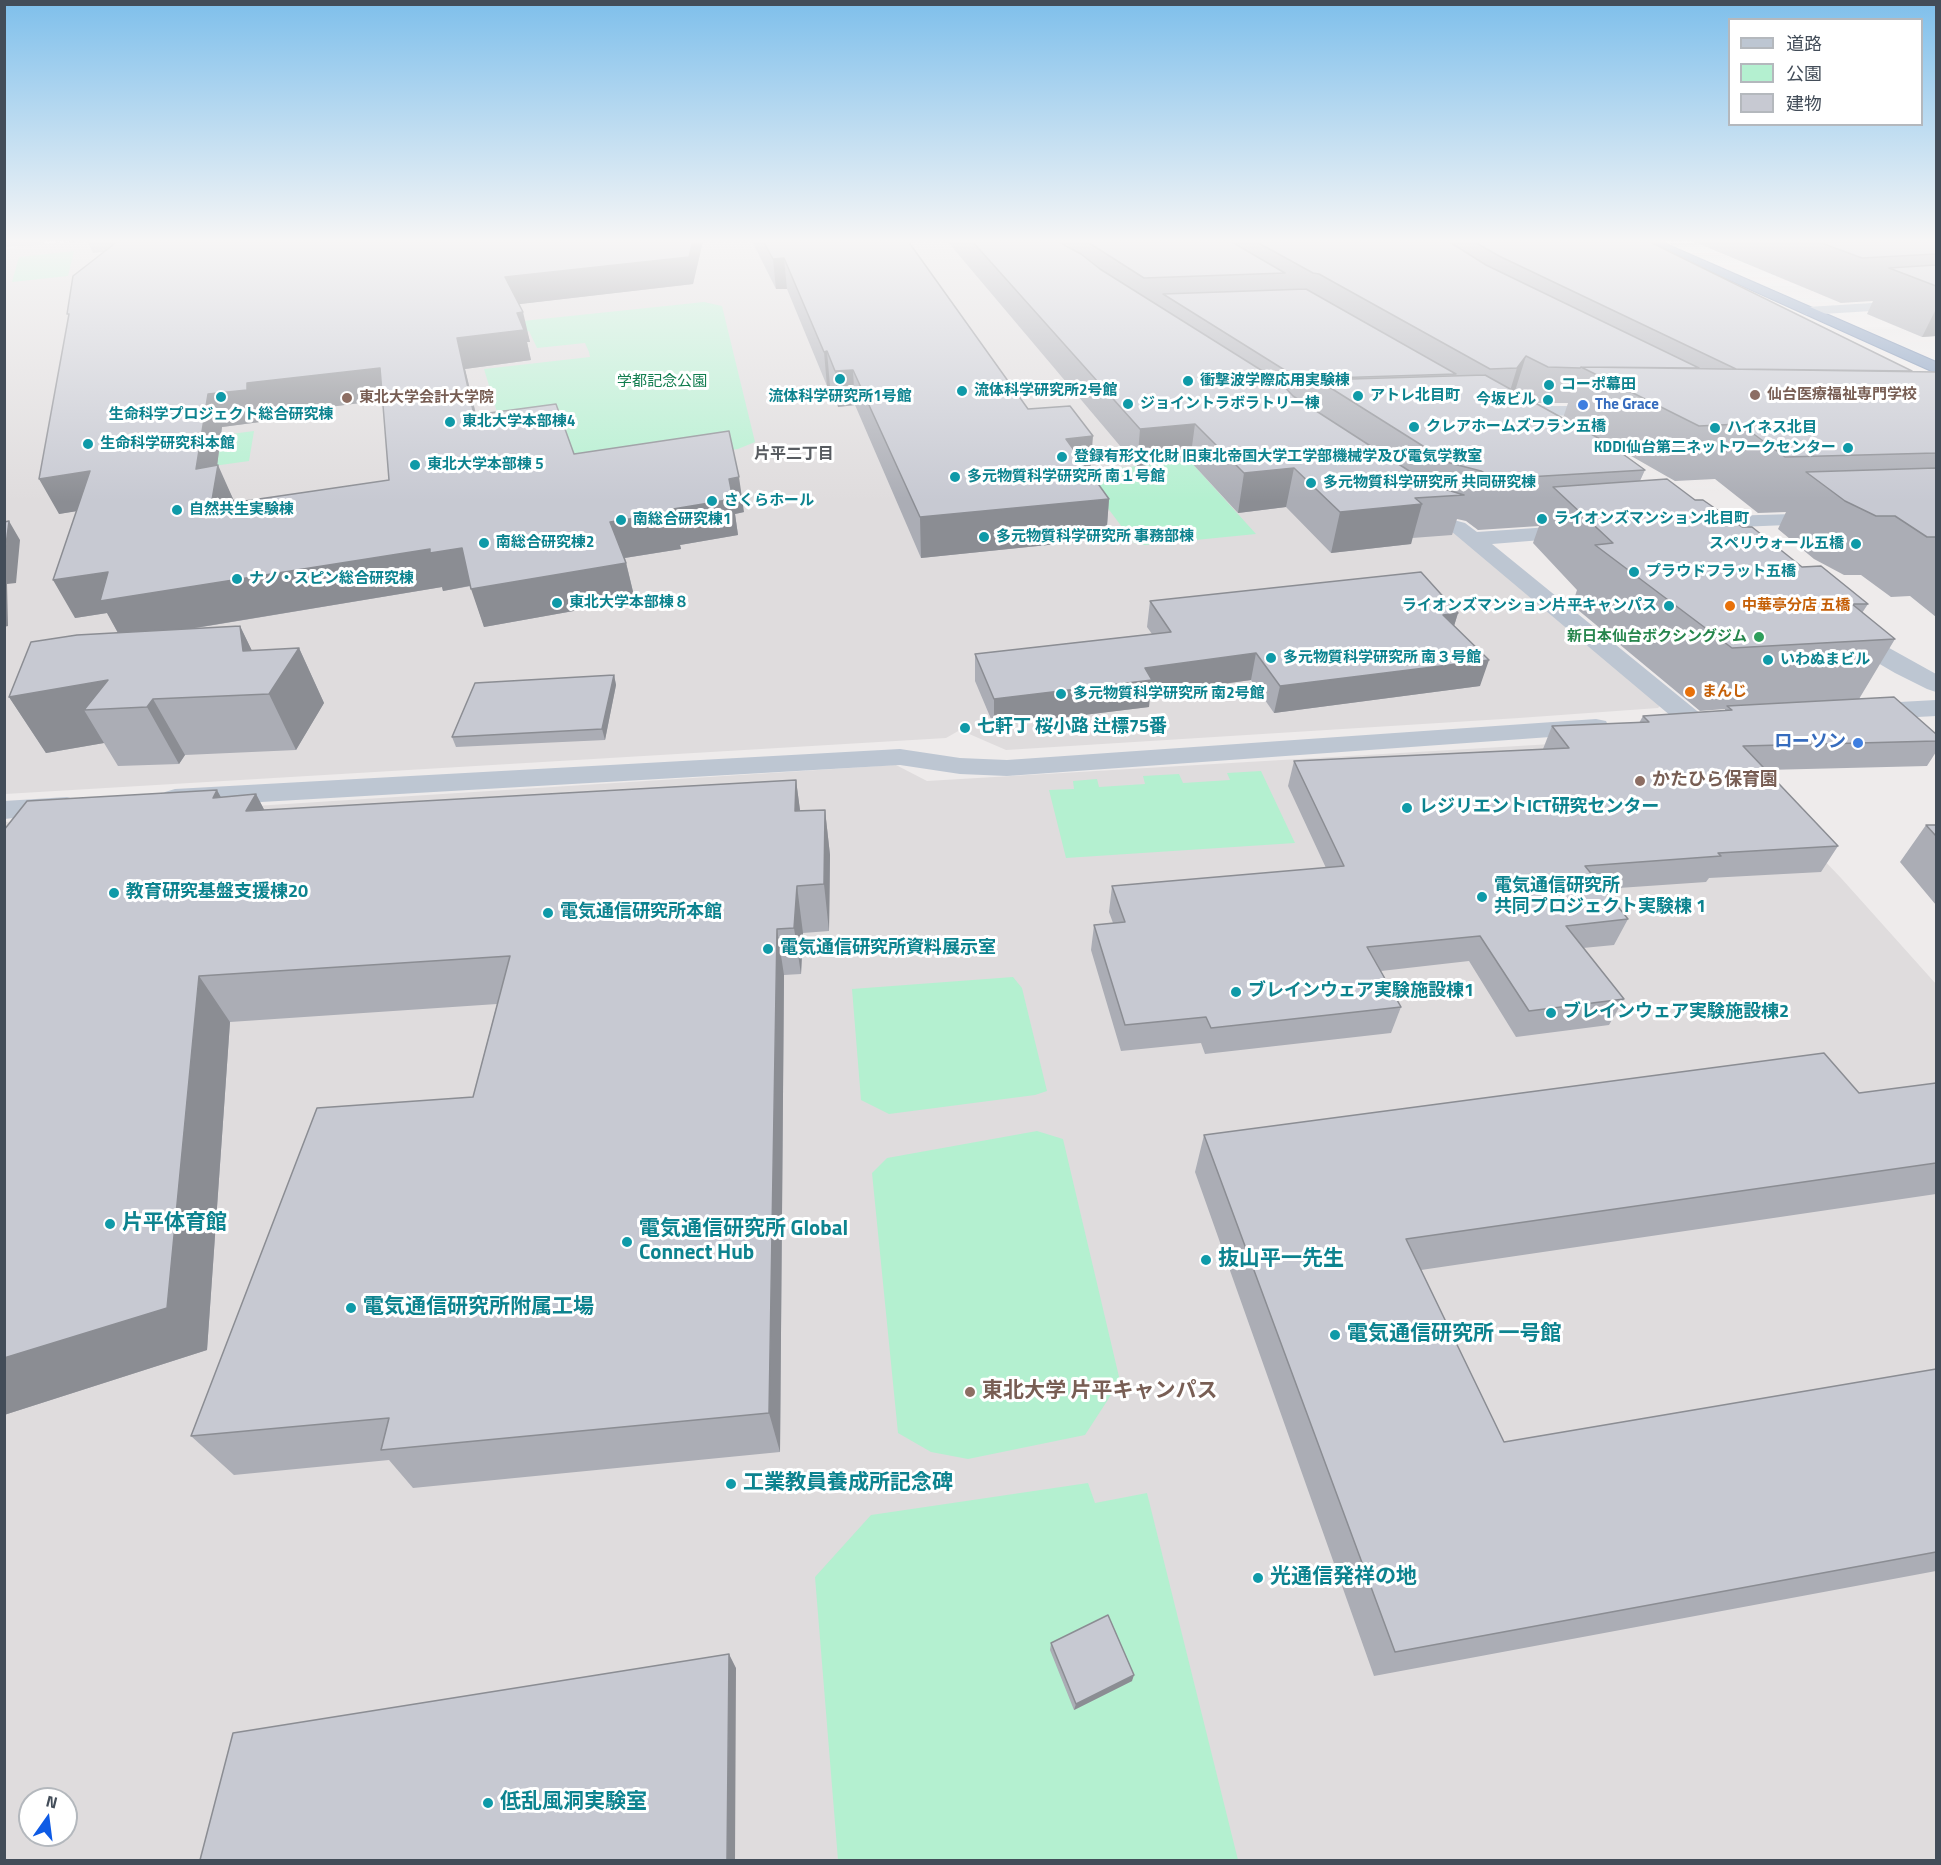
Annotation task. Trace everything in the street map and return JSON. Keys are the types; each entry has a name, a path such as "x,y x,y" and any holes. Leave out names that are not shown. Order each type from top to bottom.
{"highway":[{"path":"1846,328 1936,368"}],"street":[{"path":"1538,429 1497,415 1628,412"},
{"path":"1399,500 1428,519 1458,526 1703,720 1658,723"},
{"path":"1694,543 1677,522 1842,518"},
{"path":"1703,523 1734,541"},
{"path":"1473,539 1602,530"},
{"path":"1834,626 1904,668 1936,684"},
{"path":"1839,714 1936,708"},
{"path":"153,800 900,757 960,766 1007,768 1623,725"},
{"path":"4,810 96,804"}],"shaded area":[{"path":"5,328 1154,328 1453,529 1662,704 1658,708 1519,718 1006,750 960,730 946,738 5,794"},
{"name":"東北大学 片平キャンパス","path":"1704,735 1841,878 1936,984 1936,1860 5,1860 5,822 896,765 927,781"}],"green space":[{"name":"学都記念公園","path":"465,328 727,328 755,442 738,449 518,481 484,369 590,357 589,352 585,343 537,348 529,331 467,338"},
{"path":"254,431 249,461 163,473 170,442"},
{"path":"1190,461 1256,534 1145,545 1134,543 1083,475 1088,471"},
{"path":"1261,771 1295,843 1066,858 1049,790 1074,789 1073,781 1097,779 1099,787 1145,784 1143,776 1179,774 1183,783 1230,780 1227,773"},
{"path":"1013,977 1022,988 1047,1091 1035,1095 889,1114 861,1100 852,989"},
{"path":"1037,1131 1063,1139 1120,1381 1085,1435 968,1459 931,1452 898,1433 872,1173 887,1158"},
{"path":"1088,1483 1095,1503 1147,1493 1238,1860 838,1860 815,1577 871,1515"}],"building":[{"path":"66,328 523,328 524,330 457,338 474,415 556,404 574,454 729,431 739,477 729,479 733,499 673,509 674,512 610,522 626,563 471,589 462,548 430,553 430,549 100,601 108,572 53,580 90,471 39,479","holes":["380,368 389,480 211,506 218,465 196,469 208,394 247,390 247,383"]},
{"path":"814,328 970,328 1028,409 1070,406 1093,436 1066,439 1109,499 920,517 853,370 835,371 827,351 824,352"},
{"path":"1050,328 1194,328 1280,382 1293,396 1431,485 1464,495 1415,498 1422,504 1340,512 1294,468 1244,473 1195,424 1140,429"},
{"path":"1217,328 1375,328 1456,374 1299,379"},
{"path":"1416,328 1616,328 1699,368 1548,367 1526,356 1517,368 1490,369"},
{"path":"1650,328 1825,328 1912,371 1736,369"},
{"path":"1581,367 1936,372 1936,453 1785,457 1740,424 1699,426"},
{"path":"1485,375 1609,444 1645,470 1494,479 1481,471 1450,463 1318,380"},
{"path":"1936,468 1936,537 1927,537 1895,516 1876,516 1845,501 1806,472"},
{"path":"1667,479 1695,500 1703,500 1742,527 1752,527 1802,567 1821,566 1868,604 1852,604 1895,639 1732,648 1595,545 1613,543 1553,487"},
{"path":"9,521 4,561 4,522"},
{"path":"1421,572 1458,613 1443,615 1489,660 1280,686 1256,653 1145,668 1152,680 994,699 975,654 1171,632 1150,601"},
{"path":"240,626 243,651 299,648 269,694 153,699 147,707 84,710 108,680 9,697 31,642 77,635"},
{"path":"614,675 602,729 452,737 475,683"},
{"path":"1894,697 1936,734 1936,741 1743,746 1838,846 1718,853 1721,856 1585,866 1628,919 1566,926 1624,999 1529,1011 1480,936 1367,947 1401,1007 1211,1028 1206,1017 1125,1025 1094,925 1125,922 1112,886 1344,866 1294,761 1569,748 1552,726 1649,722 1643,716 1732,710 1727,706"},
{"path":"796,780 795,811 825,810 824,884 797,886 794,928 777,929 769,1413 381,1450 389,1418 191,1436 317,1108 473,1097 510,956 199,976 167,1308 4,1358 4,830 27,801 217,790 213,798 256,794 246,811"},
{"path":"1926,825 1936,825 1936,836"},
{"name":"電気通信研究所 一号館","path":"1824,1053 1859,1093 1936,1083 1936,1163 1406,1239 1504,1442 1936,1369 1936,1552 1395,1652 1204,1135"},
{"path":"1108,1615 1134,1675 1076,1704 1051,1643"},
{"name":"低乱風洞実験室","path":"729,1654 727,1860 200,1860 233,1733"}],"place":[{"name":"流体科学研究所1号館","path":"840,379"},
{"name":"衝撃波学際応用実験棟","path":"1188,381"},
{"name":"コーポ幕田","path":"1549,385"},
{"name":"流体科学研究所2号館","path":"962,391"},
{"name":"仙台医療福祉専門学校","path":"1755,395"},
{"name":"アトレ北目町","path":"1358,396"},
{"name":"生命科学プロジェクト総合研究棟","path":"221,397"},
{"name":"東北大学会計大学院","path":"347,398"},
{"name":"今坂ビル","path":"1548,400"},
{"name":"ジョイントラボラトリー棟","path":"1128,404"},
{"name":"The Grace","path":"1583,405"},
{"name":"東北大学本部棟4","path":"450,422"},
{"name":"クレアホームズフラン五橋","path":"1414,427"},
{"name":"ハイネス北目","path":"1715,428"},
{"name":"生命科学研究科本館","path":"88,444"},
{"name":"KDDI仙台第二ネットワークセンター","path":"1848,448"},
{"name":"登録有形文化財 旧東北帝国大学工学部機械学及び電気学教室","path":"1062,457"},
{"name":"東北大学本部棟 5","path":"415,465"},
{"name":"多元物質科学研究所 南１号館","path":"955,477"},
{"name":"多元物質科学研究所 共同研究棟","path":"1311,483"},
{"name":"さくらホール","path":"712,501"},
{"name":"自然共生実験棟","path":"177,510"},
{"name":"ライオンズマンション北目町","path":"1542,519"},
{"name":"南総合研究棟1","path":"621,520"},
{"name":"多元物質科学研究所 事務部棟","path":"984,537"},
{"name":"南総合研究棟2","path":"484,543"},
{"name":"スペリウォール五橋","path":"1856,544"},
{"name":"プラウドフラット五橋","path":"1634,572"},
{"name":"ナノ・スピン総合研究棟","path":"237,579"},
{"name":"東北大学本部棟８","path":"557,603"},
{"name":"ライオンズマンション片平キャンパス","path":"1669,606"},
{"name":"中華亭分店 五橋","path":"1730,606"},
{"name":"新日本仙台ボクシングジム","path":"1759,637"},
{"name":"多元物質科学研究所 南３号館","path":"1271,658"},
{"name":"いわぬまビル","path":"1768,660"},
{"name":"まんじ","path":"1690,692"},
{"name":"多元物質科学研究所 南2号館","path":"1061,694"},
{"name":"七軒丁 桜小路 辻標75番","path":"965,728"},
{"name":"ローソン","path":"1858,743"},
{"name":"かたひら保育園","path":"1640,781"},
{"name":"レジリエントICT研究センター","path":"1407,808"},
{"name":"教育研究基盤支援棟20","path":"114,893"},
{"name":"電気通信研究所 共同プロジェクト実験棟 1","path":"1482,897"},
{"name":"電気通信研究所本館","path":"548,913"},
{"name":"電気通信研究所資料展示室","path":"768,949"},
{"name":"ブレインウェア実験施設棟1","path":"1236,992"},
{"name":"ブレインウェア実験施設棟2","path":"1551,1013"},
{"name":"片平体育館","path":"110,1224"},
{"name":"電気通信研究所 Global Connect Hub","path":"627,1242"},
{"name":"抜山平一先生","path":"1206,1260"},
{"name":"電気通信研究所附属工場","path":"351,1308"},
{"name":"電気通信研究所 一号館","path":"1335,1335"},
{"name":"東北大学 片平キャンパス","path":"970,1392"},
{"name":"工業教員養成所記念碑","path":"731,1484"},
{"name":"光通信発祥の地","path":"1258,1578"},
{"name":"低乱風洞実験室","path":"488,1803"}],"district":[{"name":"片平二丁目","path":"794,455"}]}
